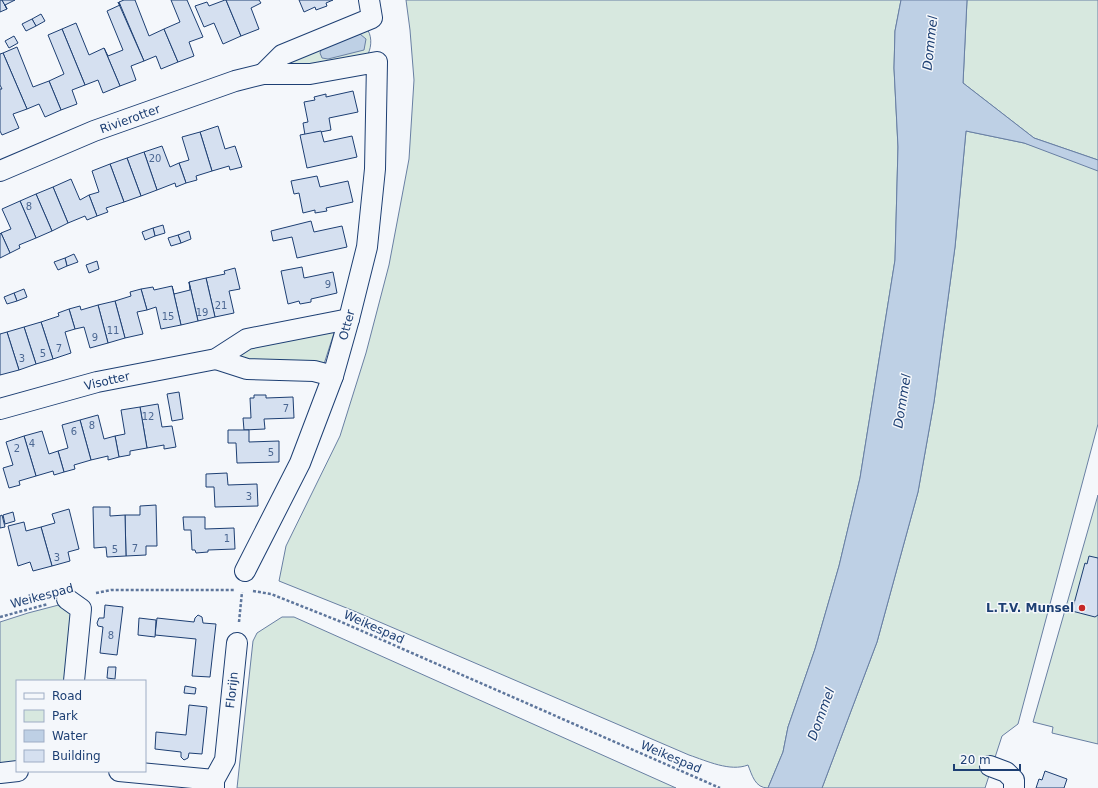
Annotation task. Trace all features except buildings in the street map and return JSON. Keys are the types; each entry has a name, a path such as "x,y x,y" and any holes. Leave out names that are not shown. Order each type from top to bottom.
{"street":[{"path":"263,74 282,55 370,9"},
{"name":"Rivierotter","path":"0,170 94,132 235,81 263,74 310,74 378,62"},
{"name":"Otter","path":"244,580 300,462 333,376 349,318 367,239 375,169 378,62"},
{"name":"Visotter","path":"0,410 97,382 216,359 247,339 349,318"},
{"name":"Visotter","path":"216,359 247,369 314,371 333,376"},
{"path":"67,599 81,609 74,680"},
{"name":"Florijn","path":"214,784 225,760 237,643"},
{"path":"990,766 1006,772 1014,780 1014,788"},
{"path":"0,773 16,771"},
{"path":"126,772 214,784"}],"path":[{"path":"237,643 244,580"},
{"name":"Weikespad","path":"0,617 82,595 112,590 234,590"},
{"name":"Weikespad","path":"249,591 271,594 339,621 720,788"}],"green space":[{"path":"406,0 901,0 895,31 894,68 898,147 895,260 860,478 839,566 815,649 788,727 783,752 768,788 760,786 757,783 748,765 741,767 726,766 711,763 689,755 354,611 279,581 286,546 340,436 366,353 389,265 409,159 414,80"},
{"path":"967,0 1098,0 1098,160 1034,138 963,83"},
{"path":"366,28 371,40 368,54 284,72 283,60"},
{"path":"966,131 1024,143 1098,166 1098,424 1018,724 1002,736 985,788 822,788 877,642 918,492 934,402 955,247"},
{"path":"331,331 334,333 324,364 241,362 237,351"},
{"name":"L.T.V. Munsel","path":"1098,495 1098,744 1052,733 1053,727 1033,722"},
{"path":"74,601 66,680 16,680 16,762 0,764 0,622"},
{"path":"282,617 294,617 676,788 237,788 253,641 257,633"}],"water":[{"name":"Dommel","path":"901,0 967,0 963,83 1034,138 1098,160 1098,171 1024,143 966,131 955,247 934,402 918,492 877,642 822,788 768,788 783,752 788,727 815,649 839,566 860,478 895,260 898,147 894,68 895,31"},
{"path":"360,34 366,39 364,50 328,59 322,58 320,53 322,48"}],"place":[{"name":"L.T.V. Munsel","path":"1082,608"}]}
